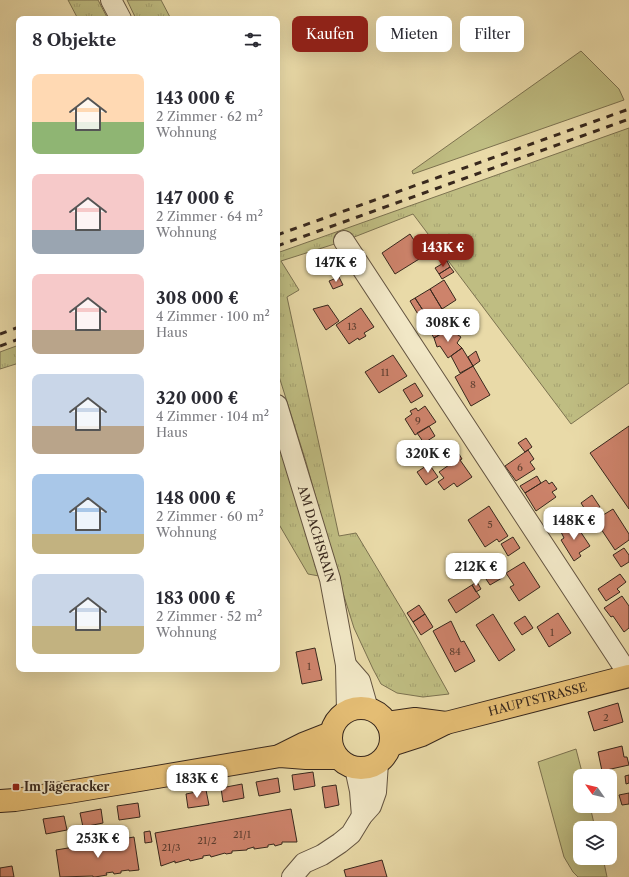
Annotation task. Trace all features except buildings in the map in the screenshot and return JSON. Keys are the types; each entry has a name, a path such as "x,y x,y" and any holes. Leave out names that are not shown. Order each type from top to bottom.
{"main road":[{"name":"HAUPTSTRASSE","path":"390,745 422,735 446,723 629,675"},
{"path":"1,801 70,792 280,756 347,763 363,768 371,767 378,763 386,755 390,745 391,734 387,723 379,714 357,710 337,720 331,733 333,749 347,763"},
{"name":"HAUPTSTRASSE","path":"387,723 416,719 446,723"},
{"path":"280,756 303,744 331,733"}],"street":[{"path":"111,0 119,16"},
{"path":"344,241 629,675"},
{"name":"AM DACHSRAIN","path":"280,415 330,579 346,665 360,681 357,710"},
{"path":"347,763 360,791 362,816"},
{"path":"292,877 304,863 322,855 351,834 362,816 371,806 376,792 378,763"}],"green space":[{"path":"68,0 98,0 106,16 76,16"},
{"path":"127,0 161,0 169,16 135,16"},
{"path":"581,51 619,89 624,100 413,174 412,171"},
{"path":"629,128 629,383 571,424 413,214 344,241 281,261 299,290 287,297 339,536 356,533 404,613 449,694 423,697 397,693 381,684 354,628 337,574 306,462 280,380 280,252"},
{"path":"16,346 16,364 0,369 0,352"},
{"path":"280,445 319,576 308,574 280,526"},
{"path":"576,749 581,769 573,769 573,813 592,813 593,821 573,821 573,865 604,865 607,877 578,877 573,872 564,857 538,762"}],"railway":[{"path":"280,234 629,109"},
{"path":"280,245 629,119"},
{"path":"0,334 16,328"},
{"path":"0,346 16,340"}],"place":[{"name":"Im Jägeracker","path":"16,787"}]}
